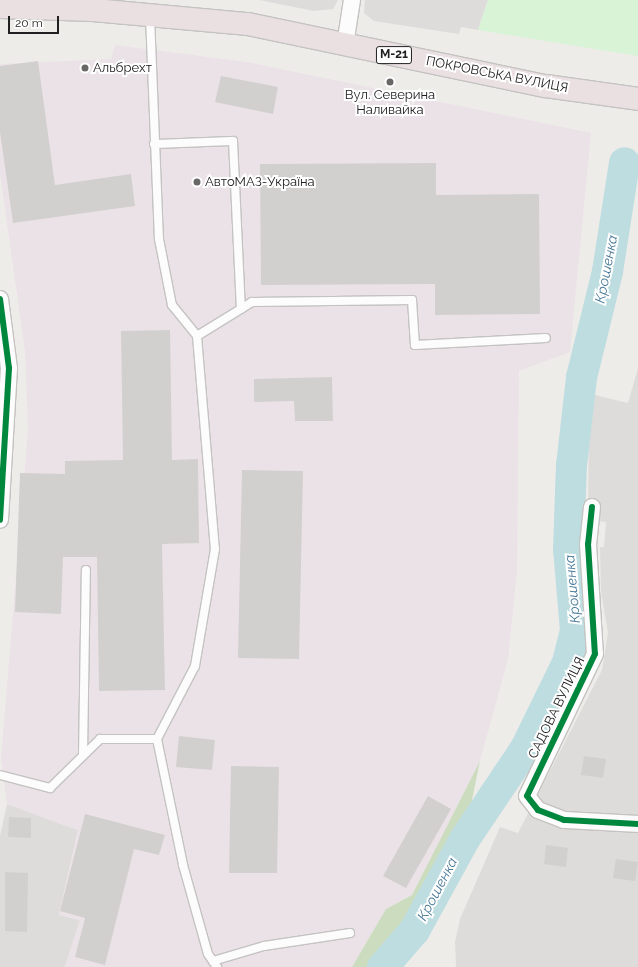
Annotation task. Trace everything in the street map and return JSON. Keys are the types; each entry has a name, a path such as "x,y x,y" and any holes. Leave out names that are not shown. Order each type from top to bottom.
{"highway":[{"name":"ПОКРОВСЬКА ВУЛИЦЯ","path":"0,8 150,15 248,24 546,86 638,99"}],"street":[{"path":"345,45 352,0"},
{"path":"0,298 9,368 2,443 0,520"},
{"name":"САДОВА ВУЛИЦЯ","path":"592,507 588,544 596,654 527,796 538,810 564,820 638,824"}],"lane":[{"path":"150,15 159,239 172,305 198,336 215,549 195,666 157,739 183,865 208,954 215,964 264,946 350,933"},
{"path":"154,144 234,141 241,309"},
{"path":"198,336 252,302 412,300 415,345 546,338"},
{"path":"83,755 86,570"},
{"path":"0,775 50,788 100,739 157,739"}],"shaded area":[{"path":"259,0 338,0 333,9 314,11"},
{"path":"365,0 488,0 478,30 461,27 459,34 374,21 364,13"},
{"path":"115,45 247,62 591,133 570,352 519,371 517,572 508,659 480,761 412,895 386,909 352,967 65,967 80,920 59,915 78,830 7,804 1,760 28,429 25,351 0,174 0,64 111,59"},
{"path":"638,368 638,967 456,967 455,942 460,919 500,827 518,833 602,670 608,633 601,592 600,547 604,547 606,522 588,520 589,423 595,395 628,403"},
{"path":"7,804 78,830 59,915 80,920 65,967 0,967 0,836"}],"green space":[{"path":"488,0 638,0 638,56 478,30"},
{"path":"480,761 464,839 414,930 382,967 352,967 386,909 412,895"}],"building":[{"path":"38,61 55,185 131,174 135,206 13,223 0,132 0,66"},
{"path":"221,76 278,87 273,114 215,102"},
{"path":"436,163 436,195 539,194 540,314 435,315 435,284 261,285 260,164"},
{"path":"170,330 172,460 198,459 199,543 162,544 165,690 99,691 97,557 63,557 61,614 15,612 20,473 65,474 65,461 123,460 121,331"},
{"path":"332,377 333,421 295,421 294,401 254,402 254,379"},
{"path":"242,470 303,471 299,659 238,658"},
{"path":"179,736 215,740 212,770 176,767"},
{"path":"584,756 606,759 603,778 581,775"},
{"path":"231,766 279,767 277,873 229,873"},
{"path":"428,796 451,809 406,888 383,876"},
{"path":"85,814 165,835 159,855 134,849 105,965 75,957 85,918 60,911"},
{"path":"9,817 31,818 31,838 8,837"},
{"path":"546,845 568,848 566,867 544,864"},
{"path":"616,859 638,862 635,881 613,878"},
{"path":"5,872 28,873 27,932 5,931"}],"waterway":[{"name":"Крошенка","path":"382,967 414,930 464,839 525,748 567,662 575,630 568,549 571,465 581,377 607,271 624,162"}],"cycle path":[{"path":"0,299 9,368 0,520"},
{"path":"592,507 588,544 595,654 527,796 538,810 564,820 638,824"}],"place":[{"name":"Альбрехт","path":"85,68"},
{"name":"Вул. Северина Наливайка","path":"390,82"},
{"name":"АвтоМАЗ-Україна","path":"197,182"}]}
